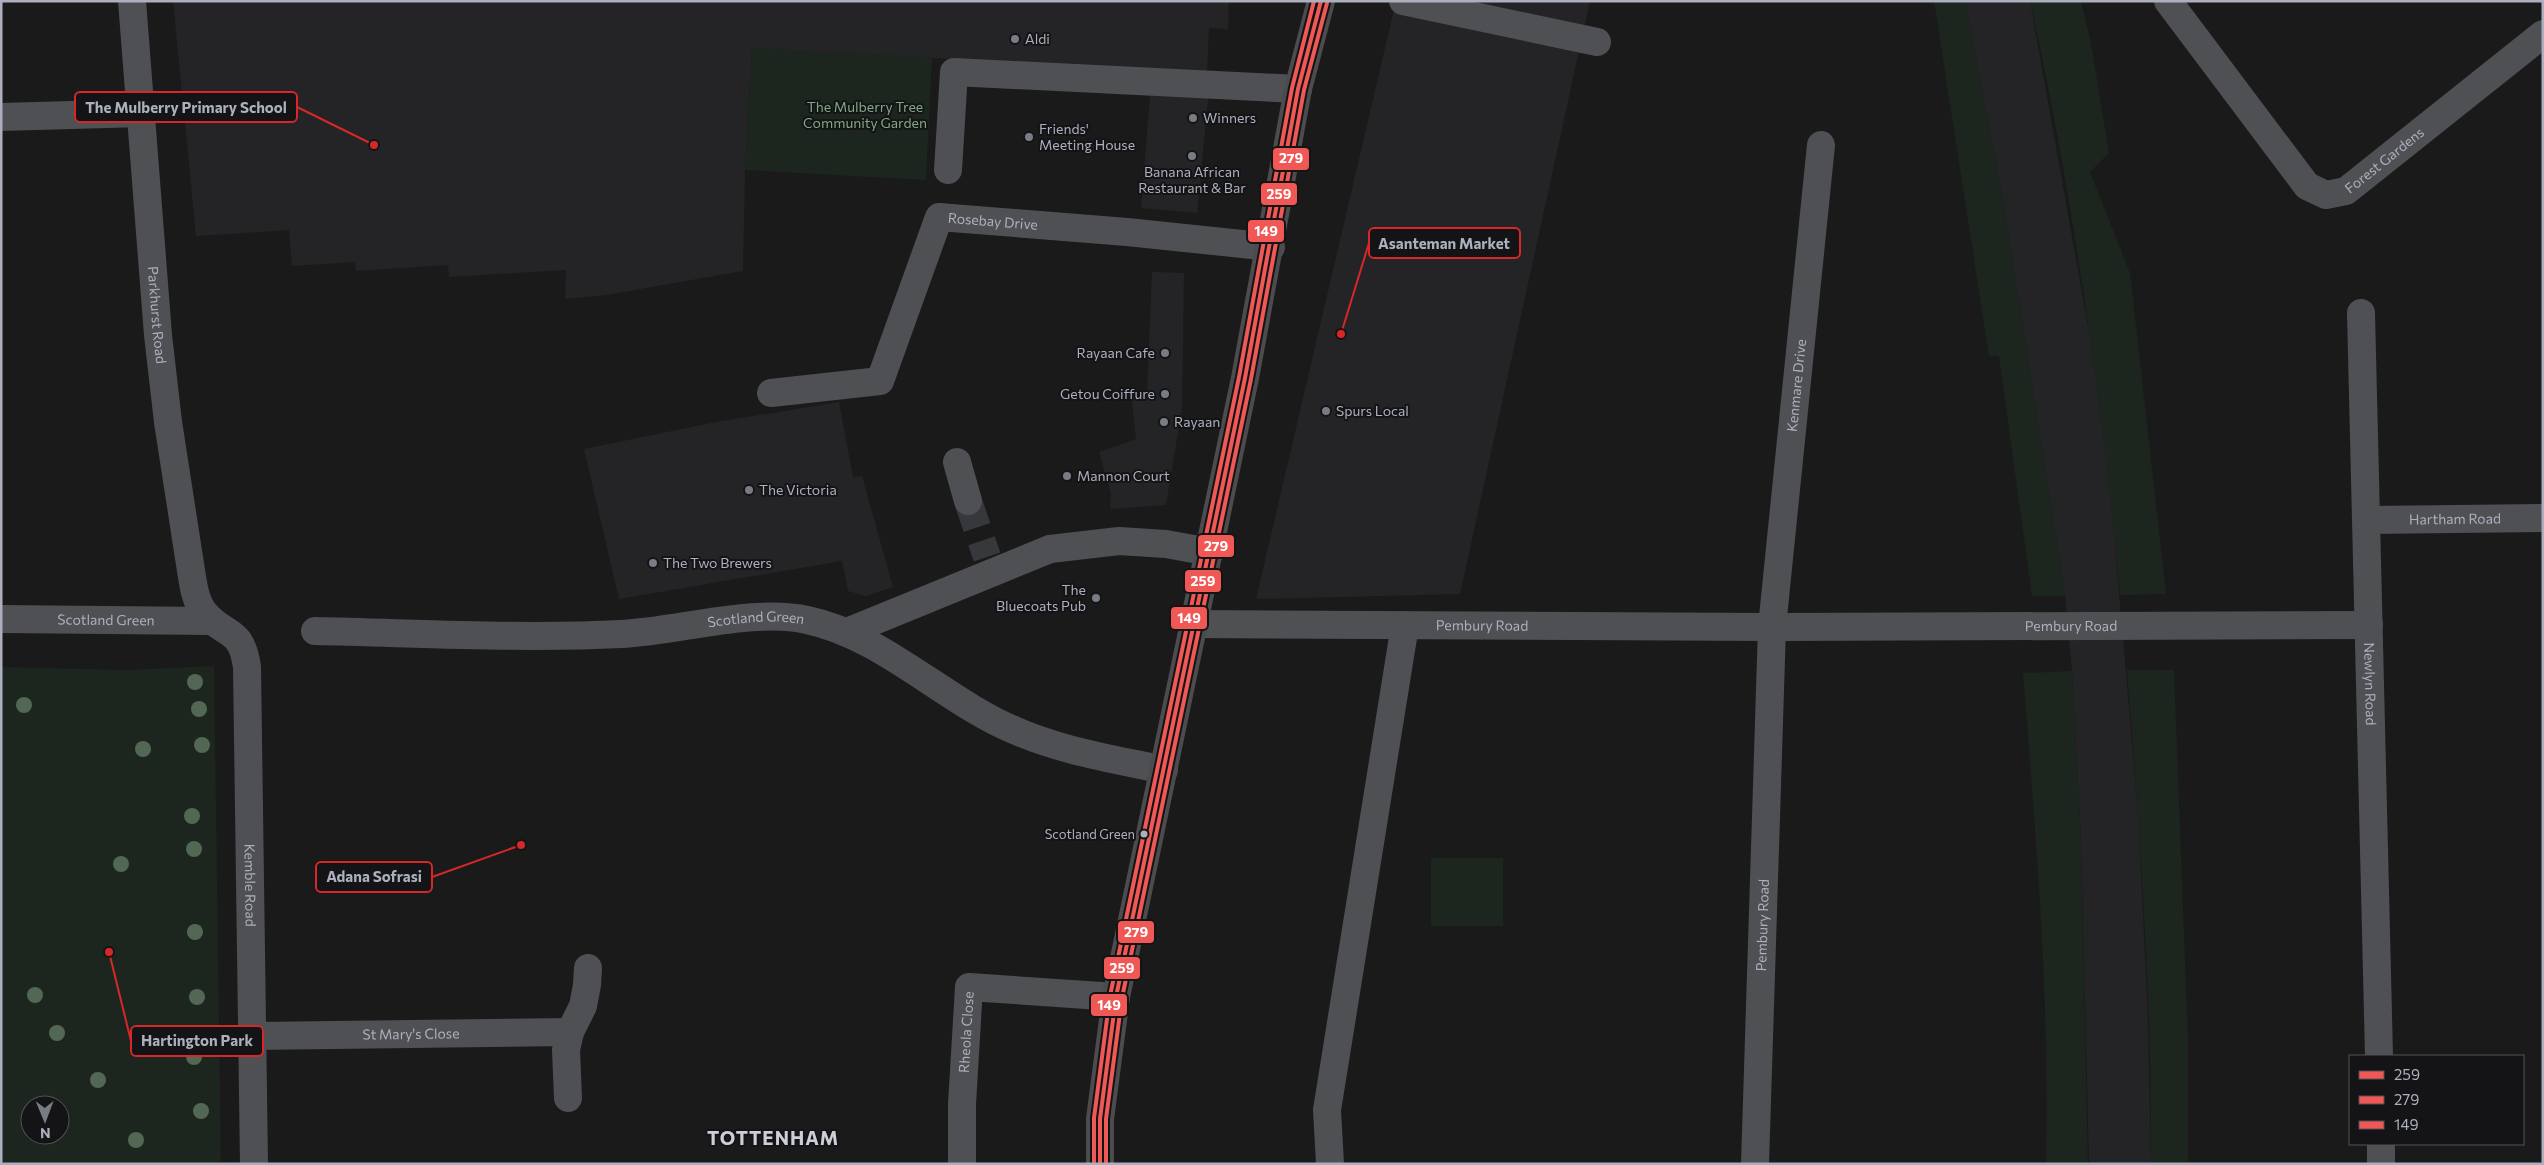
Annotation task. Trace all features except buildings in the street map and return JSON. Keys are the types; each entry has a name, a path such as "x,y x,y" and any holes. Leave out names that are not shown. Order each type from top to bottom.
{"main road":[{"path":"1100,1164 1100,1119 1116,998 1193,624 1210,552 1271,247 1298,89 1321,1"}],"street":[{"name":"Parkhurst Road","path":"132,1 158,335 168,422 196,595 202,609 212,621"},
{"path":"1403,1 1597,42"},
{"name":"Forest Gardens","path":"2168,1 2307,186 2326,194 2346,191 2543,34"},
{"path":"948,170 954,72 1298,89"},
{"path":"1,117 142,113"},
{"name":"Kenmare Drive","path":"1772,627 1821,145"},
{"name":"Rosebay Drive","path":"771,393 880,381 939,217 1127,232 1271,247"},
{"name":"Newlyn Road","path":"2361,313 2379,1055"},
{"path":"956,463 968,502"},
{"name":"Hartham Road","path":"2367,520 2543,518"},
{"path":"846,632 989,565 1050,549 1119,542 1166,544 1210,552"},
{"name":"Scotland Green","path":"315,631 505,635 622,634 777,616 807,620 846,632 1012,730 1049,743 1164,770"},
{"name":"Scotland Green","path":"1,619 212,621"},
{"name":"Kemble Road","path":"212,621 237,637 245,651 247,667 254,1164"},
{"name":"Pembury Road","path":"1193,624 1772,627 2370,625"},
{"path":"1330,1164 1327,1110 1405,625"},
{"name":"Pembury Road","path":"1755,1164 1772,627"},
{"path":"568,1098 566,1050 570,1032 583,1006 588,985 588,968"},
{"name":"Rheola Close","path":"962,1164 962,1104 969,988 1116,998"},
{"name":"St Mary's Close","path":"252,1036 570,1032"},
{"path":"2381,1145 2381,1164"}],"shaded area":[{"path":"173,1 1229,1 1228,29 1209,28 1208,101 1197,213 1141,208 1152,70 752,48 745,170 743,271 606,295 565,299 566,270 449,277 448,265 356,271 355,262 292,266 289,230 196,236"},
{"path":"1396,1 1590,1 1460,594 1256,599"},
{"path":"1965,1 2030,1 2091,343 2109,476 2138,813 2148,1018 2151,1164 2089,1164 2081,840 2072,671 2065,596 2005,213"},
{"path":"1152,272 1184,273 1182,408 1166,505 1110,509 1111,493 1099,452 1136,439 1131,394 1147,393"},
{"path":"839,402 853,477 862,476 893,587 866,596 848,591 842,561 619,599 584,449 711,423"}],"green space":[{"path":"1934,1 1965,1 2005,213 2065,596 2032,596 1999,356 1989,356"},
{"path":"2030,1 2081,1 2091,43 2109,153 2090,172 2130,273 2166,594 2120,595 2095,371 2084,296 2060,148"},
{"name":"The Mulberry Tree Community Garden","path":"752,48 932,57 926,180 745,170"},
{"path":"214,666 221,1164 1,1164 1,667 128,670"},
{"path":"2127,670 2174,670 2188,1040 2188,1164 2151,1164 2150,1040 2147,978 2141,855"},
{"path":"2072,671 2081,840 2088,1164 2046,1164 2047,1103 2044,980 2023,673"},
{"path":"1431,858 1503,858 1503,926 1431,926"}],"tunnel":[{"path":"968,501 987,557"}],"transit line":[{"name":"149","path":"1094,1164 1094,1118 1110,996 1239,377 1292,88 1314,1"},
{"name":"259","path":"1100,1164 1100,1119 1116,997 1245,378 1298,89 1321,1"},
{"name":"279","path":"1106,1164 1106,1119 1122,998 1251,379 1304,90 1327,3"}],"place":[{"name":"Aldi","path":"1015,39"},
{"name":"Winners","path":"1193,118"},
{"name":"Friends' Meeting House","path":"1029,137"},
{"name":"The Mulberry Primary School","path":"374,145"},
{"name":"Banana African Restaurant & Bar","path":"1192,156"},
{"name":"Asanteman Market","path":"1341,334"},
{"name":"Rayaan Cafe","path":"1165,353"},
{"name":"Getou Coiffure","path":"1165,394"},
{"name":"Spurs Local","path":"1326,411"},
{"name":"Rayaan","path":"1164,422"},
{"name":"Mannon Court","path":"1067,476"},
{"name":"The Victoria","path":"749,490"},
{"name":"The Two Brewers","path":"653,563"},
{"name":"The Bluecoats Pub","path":"1096,598"},
{"name":"Scotland Green","path":"1144,834"},
{"name":"Adana Sofrasi","path":"521,845"},
{"name":"Hartington Park","path":"109,952"}],"district":[{"name":"TOTTENHAM","path":"773,1138"}]}
